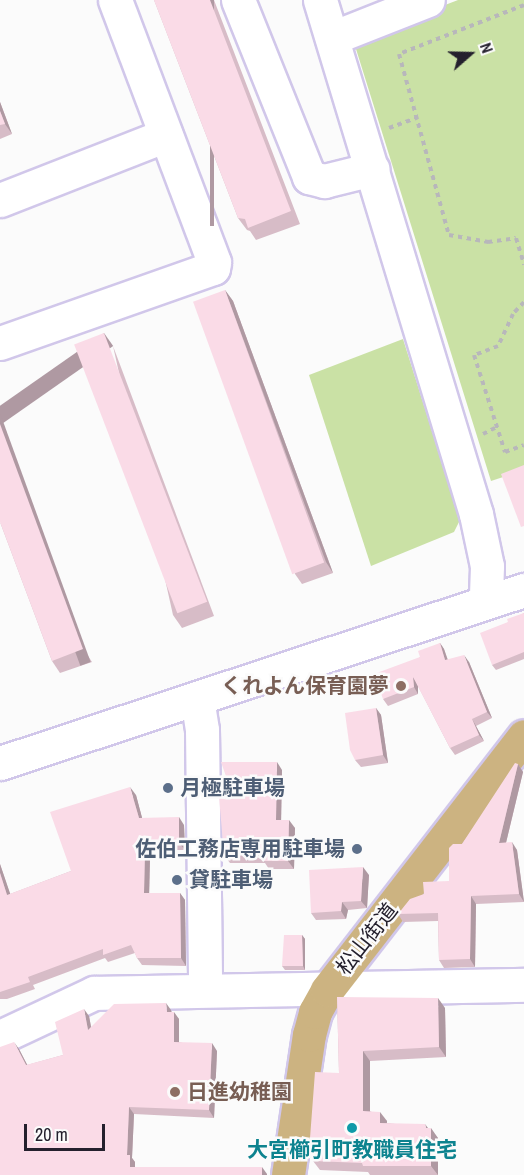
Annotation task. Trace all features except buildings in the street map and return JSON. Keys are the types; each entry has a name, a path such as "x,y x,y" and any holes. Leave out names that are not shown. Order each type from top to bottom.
{"main road":[{"name":"松山街道","path":"288,1175 309,1035 315,1012 327,990 523,743"}],"street":[{"path":"0,343 213,268 214,262 115,0"},
{"path":"320,0 476,514 487,566 486,602"},
{"path":"332,38 428,0"},
{"path":"245,2 309,177 324,181 373,169"},
{"path":"0,200 166,135"},
{"path":"0,763 524,590"},
{"path":"196,698 202,730 205,989"},
{"path":"0,1037 94,993 205,989 327,990 524,985"}],"path":[{"path":"524,5 399,54 449,235 488,242 516,238 524,265"},
{"path":"524,302 513,314 498,346 474,355 505,452 524,445"}],"green space":[{"path":"458,0 524,0 524,470 491,481 356,49 360,38"},
{"path":"403,339 460,520 454,532 371,566 309,375"}],"place":[{"name":"くれよん保育園夢","path":"401,686"},
{"name":"月極駐車場","path":"168,788"},
{"name":"佐伯工務店専用駐車場","path":"357,849"},
{"name":"貸駐車場","path":"177,880"},
{"name":"日進幼稚園","path":"175,1092"},
{"name":"大宮櫛引町教職員住宅","path":"352,1128"}]}
